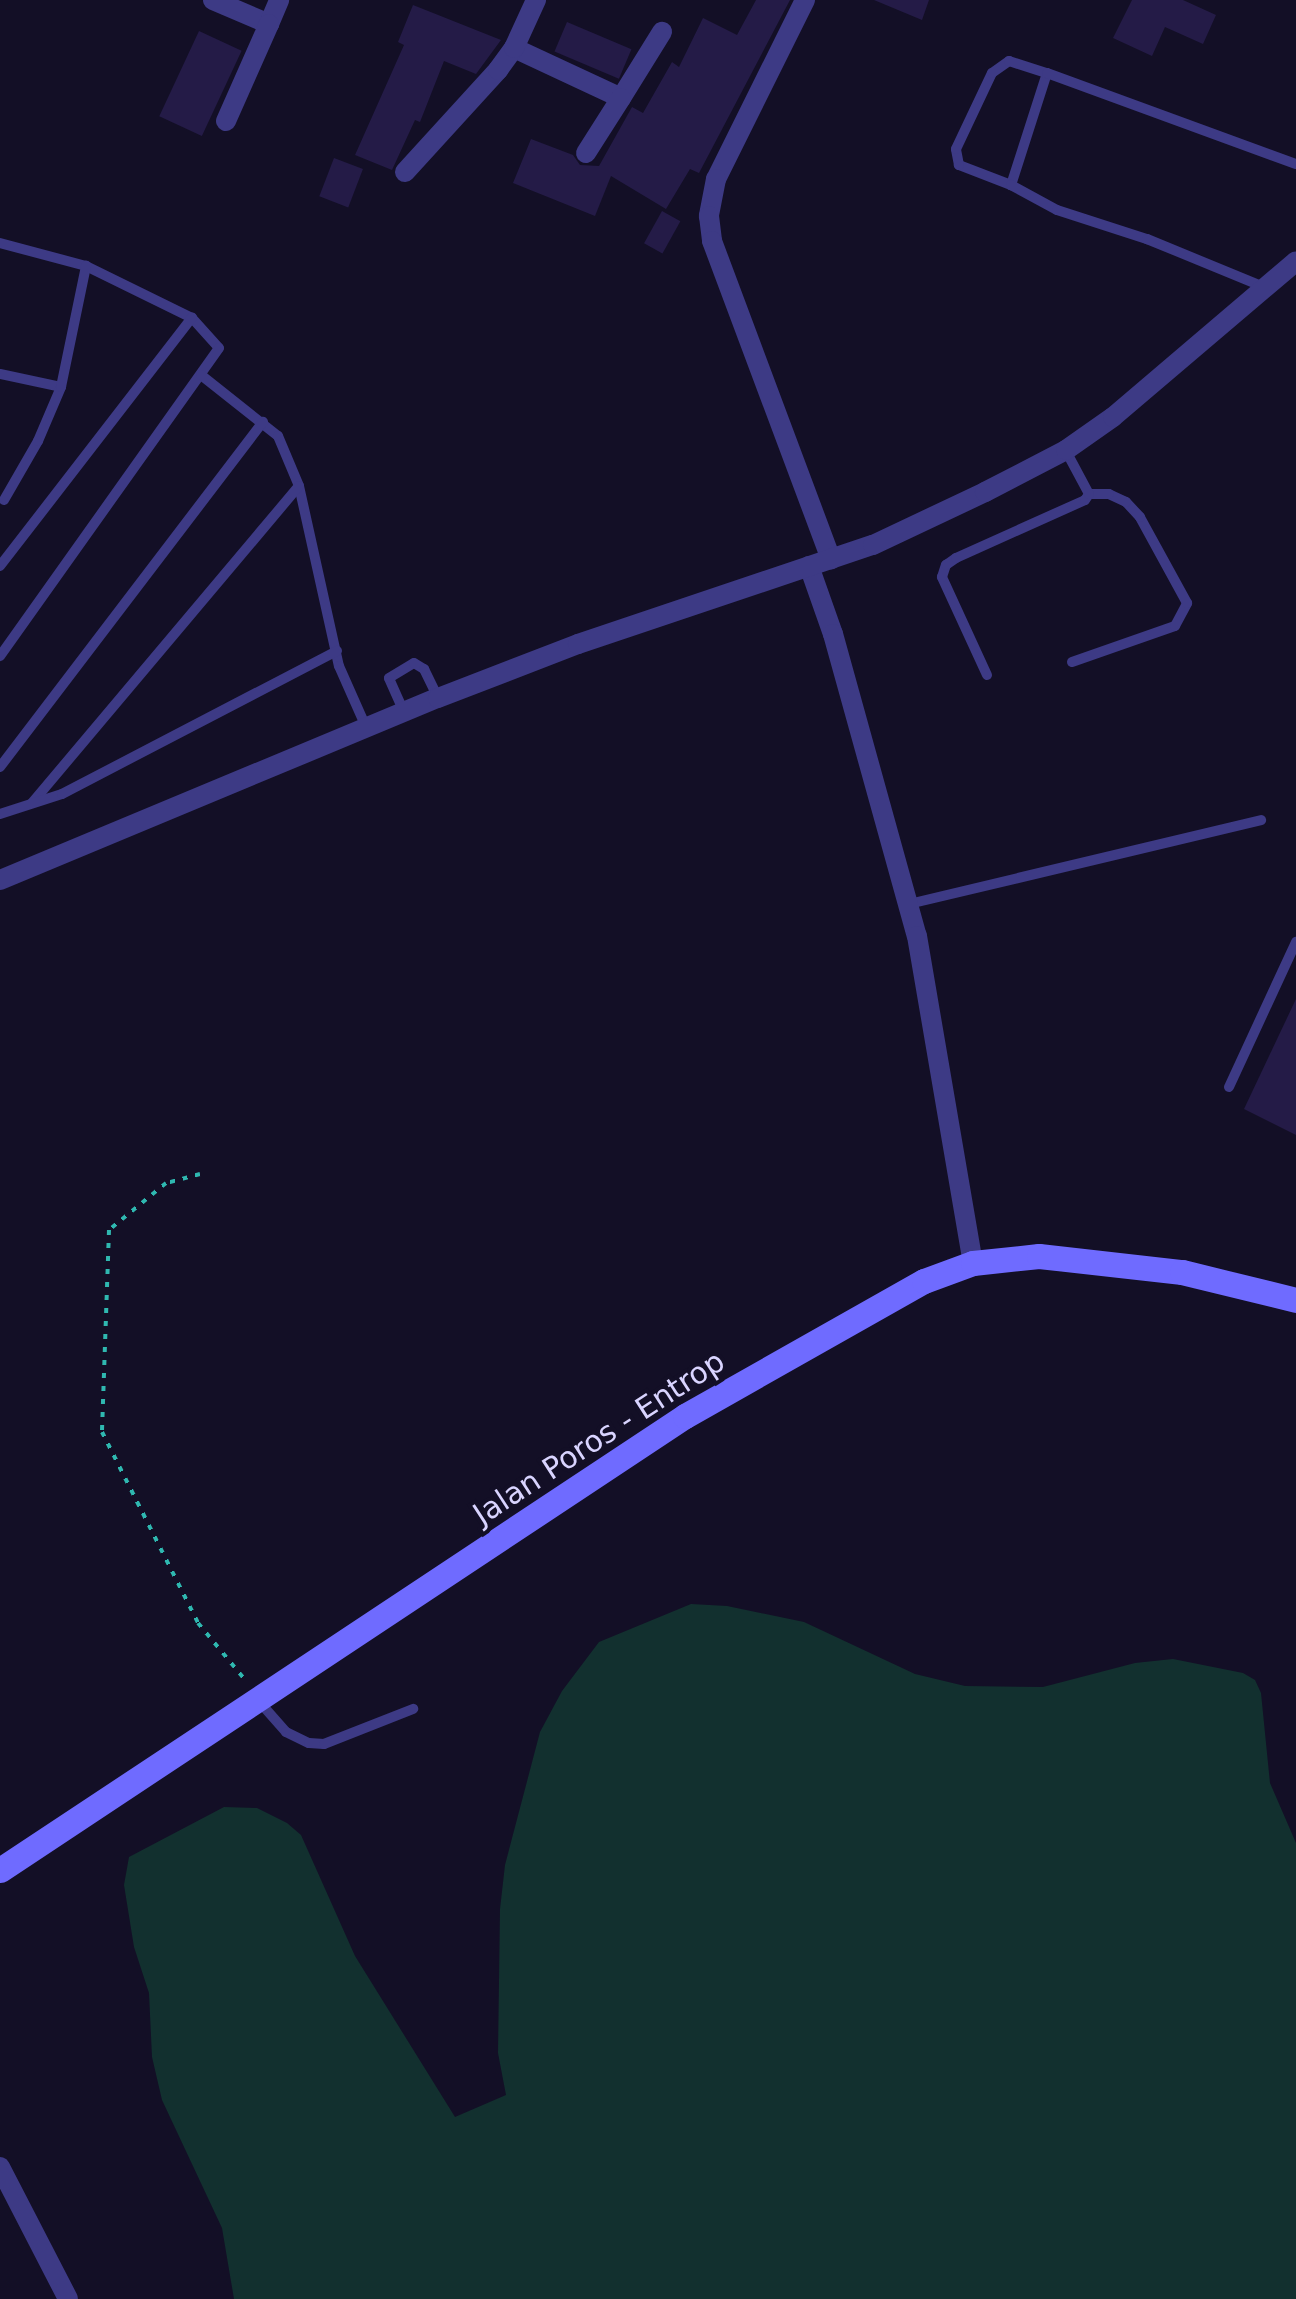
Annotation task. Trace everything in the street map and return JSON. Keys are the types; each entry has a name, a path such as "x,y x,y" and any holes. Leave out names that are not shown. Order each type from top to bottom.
{"main road":[{"name":"Jalan Poros - Entrop","path":"0,1870 685,1416 924,1281 973,1263 1039,1256 1182,1272 1296,1300"}],"street":[{"path":"213,0 269,24"},
{"path":"226,120 279,0"},
{"path":"805,0 716,179 709,216 712,241 826,545"},
{"path":"405,172 514,48 533,1"},
{"path":"586,153 662,32"},
{"path":"514,48 621,98"},
{"path":"0,880 438,698 578,644 809,566 826,545 873,544 1066,450 1113,417 1259,284 1296,261"},
{"path":"809,566 833,634 909,904 940,1059 973,1263"},
{"path":"0,2167 68,2299"}],"lane":[{"path":"1259,284 1230,270 1057,210 1011,185 959,165 956,149 997,66 1009,61 1296,164"},
{"path":"1011,185 1046,73"},
{"path":"0,243 86,266 192,318 219,348 0,656"},
{"path":"4,500 38,442 61,387 86,266"},
{"path":"0,566 192,318"},
{"path":"0,374 61,387"},
{"path":"201,375 278,436 299,486 338,666 366,727"},
{"path":"0,767 263,422"},
{"path":"1066,450 1089,494"},
{"path":"32,803 299,486"},
{"path":"987,675 942,577 946,565 1080,504 1089,494 1109,494 1126,502 1140,518 1187,604 1175,626 1072,662"},
{"path":"0,814 62,794 337,651"},
{"path":"404,712 389,678 391,673 414,663 424,669 438,698"},
{"path":"909,904 1261,820"},
{"path":"1229,1087 1296,942"},
{"path":"256,1698 286,1732 309,1744 324,1744 414,1709"}],"path":[{"path":"200,1174 166,1183 109,1230 102,1432 198,1622 236,1665 256,1698"}],"green space":[{"path":"691,1604 727,1606 804,1622 915,1674 965,1686 1043,1687 1135,1663 1173,1659 1243,1673 1255,1680 1261,1693 1270,1783 1296,1843 1296,2299 234,2299 222,2228 162,2100 152,2057 149,1993 134,1947 124,1885 129,1857 224,1807 257,1808 287,1823 301,1835 355,1956 455,2117 506,2095 498,2053 500,1909 505,1865 540,1732 562,1691 599,1642"}],"building":[{"path":"756,0 790,0 699,173 690,169 666,209 611,176 595,216 513,183 531,139 573,155 580,165 599,166 632,107 643,113 672,62 679,67 703,18 737,35"},
{"path":"874,0 929,0 922,20"},
{"path":"1132,0 1183,0 1216,15 1203,44 1165,27 1152,56 1113,38"},
{"path":"413,5 501,40 476,74 444,61 420,122 415,120 392,170 355,155 404,45 398,42"},
{"path":"567,22 631,49 619,79 554,51"},
{"path":"199,31 242,51 202,136 159,116"},
{"path":"334,158 363,169 348,207 319,196"},
{"path":"662,211 680,221 662,254 644,243"},
{"path":"1296,999 1296,1135 1244,1109"}]}
